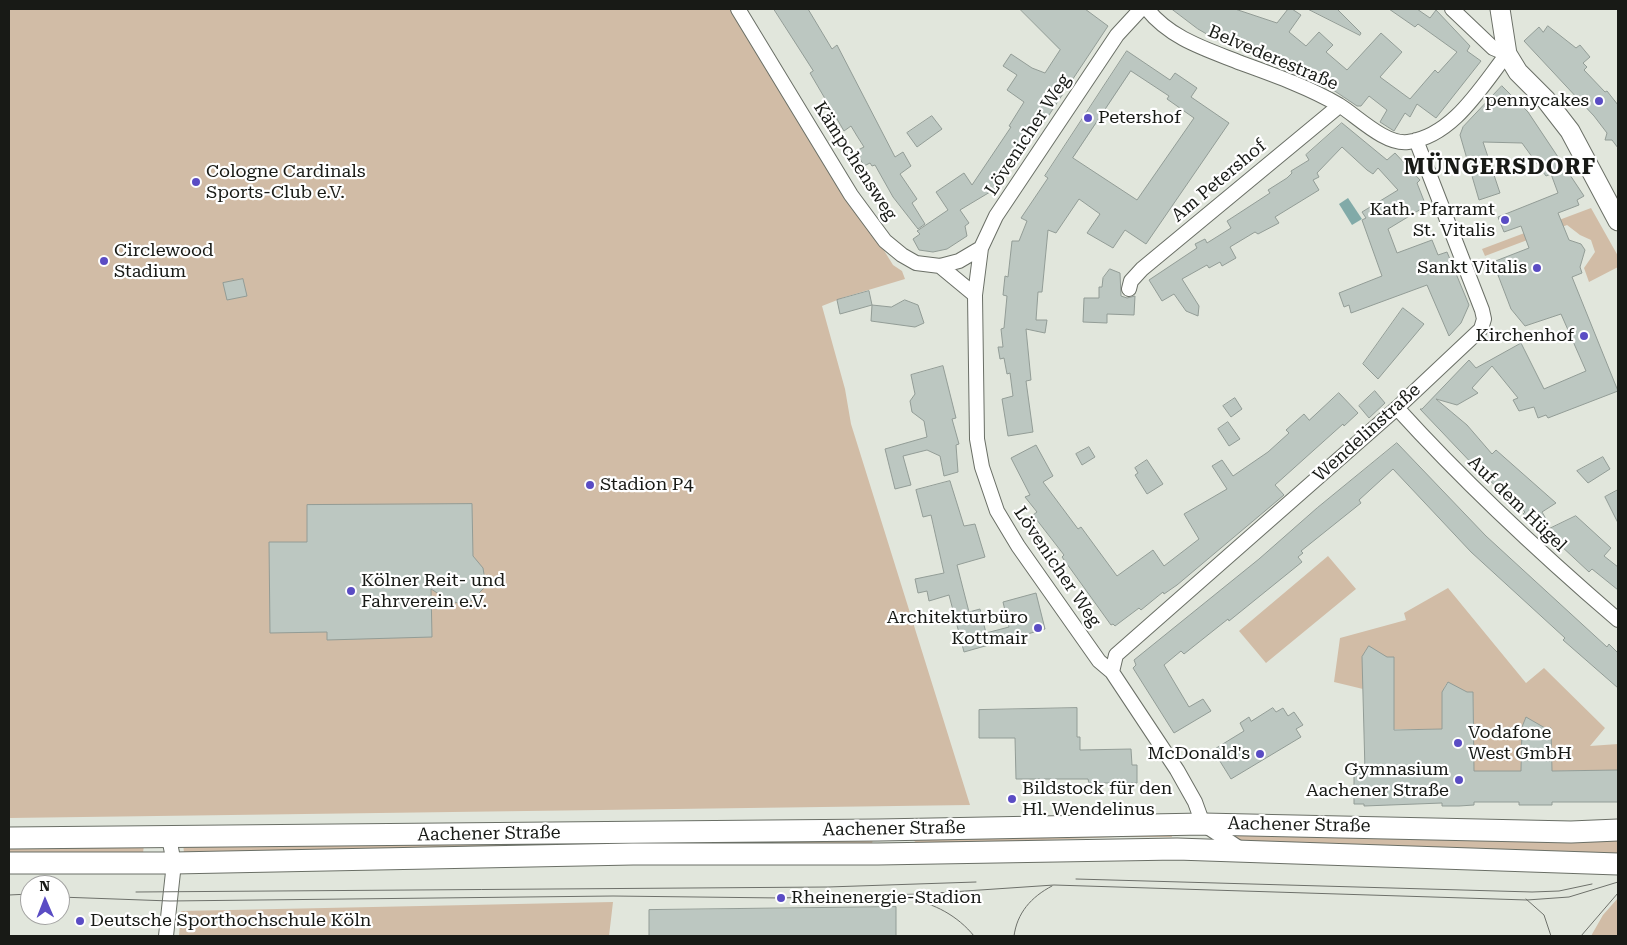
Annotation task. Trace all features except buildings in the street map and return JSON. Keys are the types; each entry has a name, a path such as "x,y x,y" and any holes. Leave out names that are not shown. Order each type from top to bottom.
{"main road":[{"name":"Aachener Straße","path":"9,838 169,838 1203,824 1571,832 1618,830"},
{"name":"Aachener Straße","path":"9,863 174,863 623,854 878,854 1177,849 1618,864"}],"street":[{"name":"Kämpchensweg","path":"738,9 851,195 885,241 902,255 916,263 940,266 958,261 981,248"},
{"name":"Lövenicher Weg","path":"1112,672 1099,661 1018,546 997,511 988,490 977,439 975,295 981,248 996,216 1117,35 1142,9"},
{"name":"Belvederestraße","path":"1147,9 1158,22 1186,42 1294,83 1340,106 1372,129 1397,142 1416,140"},
{"path":"1452,9 1493,48 1507,54"},
{"path":"1500,9 1507,54 1518,72 1546,100 1570,131 1618,221"},
{"path":"1416,140 1430,136 1446,127 1507,54"},
{"name":"Am Petershof","path":"1128,289 1131,281 1142,269 1340,106"},
{"name":"Wendelinstraße","path":"1112,672 1116,655 1397,408 1481,329 1484,318 1482,310 1416,140"},
{"path":"940,266 975,295"},
{"name":"Auf dem Hügel","path":"1397,408 1475,491 1554,565 1618,620"},
{"path":"1112,672 1177,770 1195,802 1203,824 1243,851"},
{"path":"1177,849 1203,824"},
{"path":"166,936 174,863 169,838"}],"shaded area":[{"path":"9,9 735,9 893,265 902,271 905,279 822,306 845,389 851,424 970,805 9,818"},
{"path":"1591,208 1618,256 1618,267 1589,282 1584,268 1595,252 1591,240 1580,235 1567,225 1485,256 1482,249"},
{"path":"1328,556 1356,589 1266,663 1239,631"},
{"path":"1448,588 1526,683 1544,668 1605,728 1590,746 1618,744 1618,770 1552,771 1551,728 1541,728 1526,718 1522,729 1521,771 1474,771 1473,693 1463,692 1447,683 1444,688 1445,693 1442,694 1442,729 1394,729 1394,657 1384,657 1369,647 1365,652 1363,689 1334,682 1340,638 1406,620 1404,613"},
{"path":"1171,833 1172,837 1117,837 919,845 912,839"},
{"path":"1230,834 1547,842 1618,840 1618,855 1240,841"},
{"path":"597,837 597,848 184,853 183,843"},
{"path":"779,837 873,838 872,844 676,844 742,843"},
{"path":"9,844 144,845 143,853 9,854"},
{"path":"1618,898 1618,936 1591,936 1603,915"},
{"path":"613,902 609,936 179,936 181,911"}],"water":[{"path":"1348,198 1362,219 1352,225 1339,204"}],"tram line":[{"path":"1076,879 1532,892 1559,891 1592,884"},
{"path":"136,892 828,887 976,882"},
{"path":"70,897 170,901 613,896 781,898 921,894 1054,885 1527,900 1569,897 1618,882"},
{"path":"1014,936 1018,920 1026,906 1044,890 1052,886"},
{"path":"1581,936 1618,893"},
{"path":"9,895 20,894"},
{"path":"909,899 945,911 961,922 974,936"},
{"path":"1526,899 1544,915 1551,936"}],"place":[{"name":"pennycakes","path":"1599,101"},
{"name":"Petershof","path":"1088,118"},
{"name":"Cologne Cardinals Sports-Club e.V.","path":"196,182"},
{"name":"Kath. Pfarramt St. Vitalis","path":"1505,220"},
{"name":"Circlewood Stadium","path":"104,261"},
{"name":"Sankt Vitalis","path":"1537,268"},
{"name":"Kirchenhof","path":"1584,336"},
{"name":"Stadion P4","path":"590,485"},
{"name":"Kölner Reit- und Fahrverein e.V.","path":"351,591"},
{"name":"Architekturbüro Kottmair","path":"1038,628"},
{"name":"Vodafone West GmbH","path":"1458,743"},
{"name":"McDonald's","path":"1260,754"},
{"name":"Gymnasium Aachener Straße","path":"1459,780"},
{"name":"Bildstock für den Hl. Wendelinus","path":"1012,799"},
{"name":"Rheinenergie-Stadion","path":"781,898"},
{"name":"Deutsche Sporthochschule Köln","path":"80,921"}],"district":[{"name":"MÜNGERSDORF","path":"1500,168"}]}
